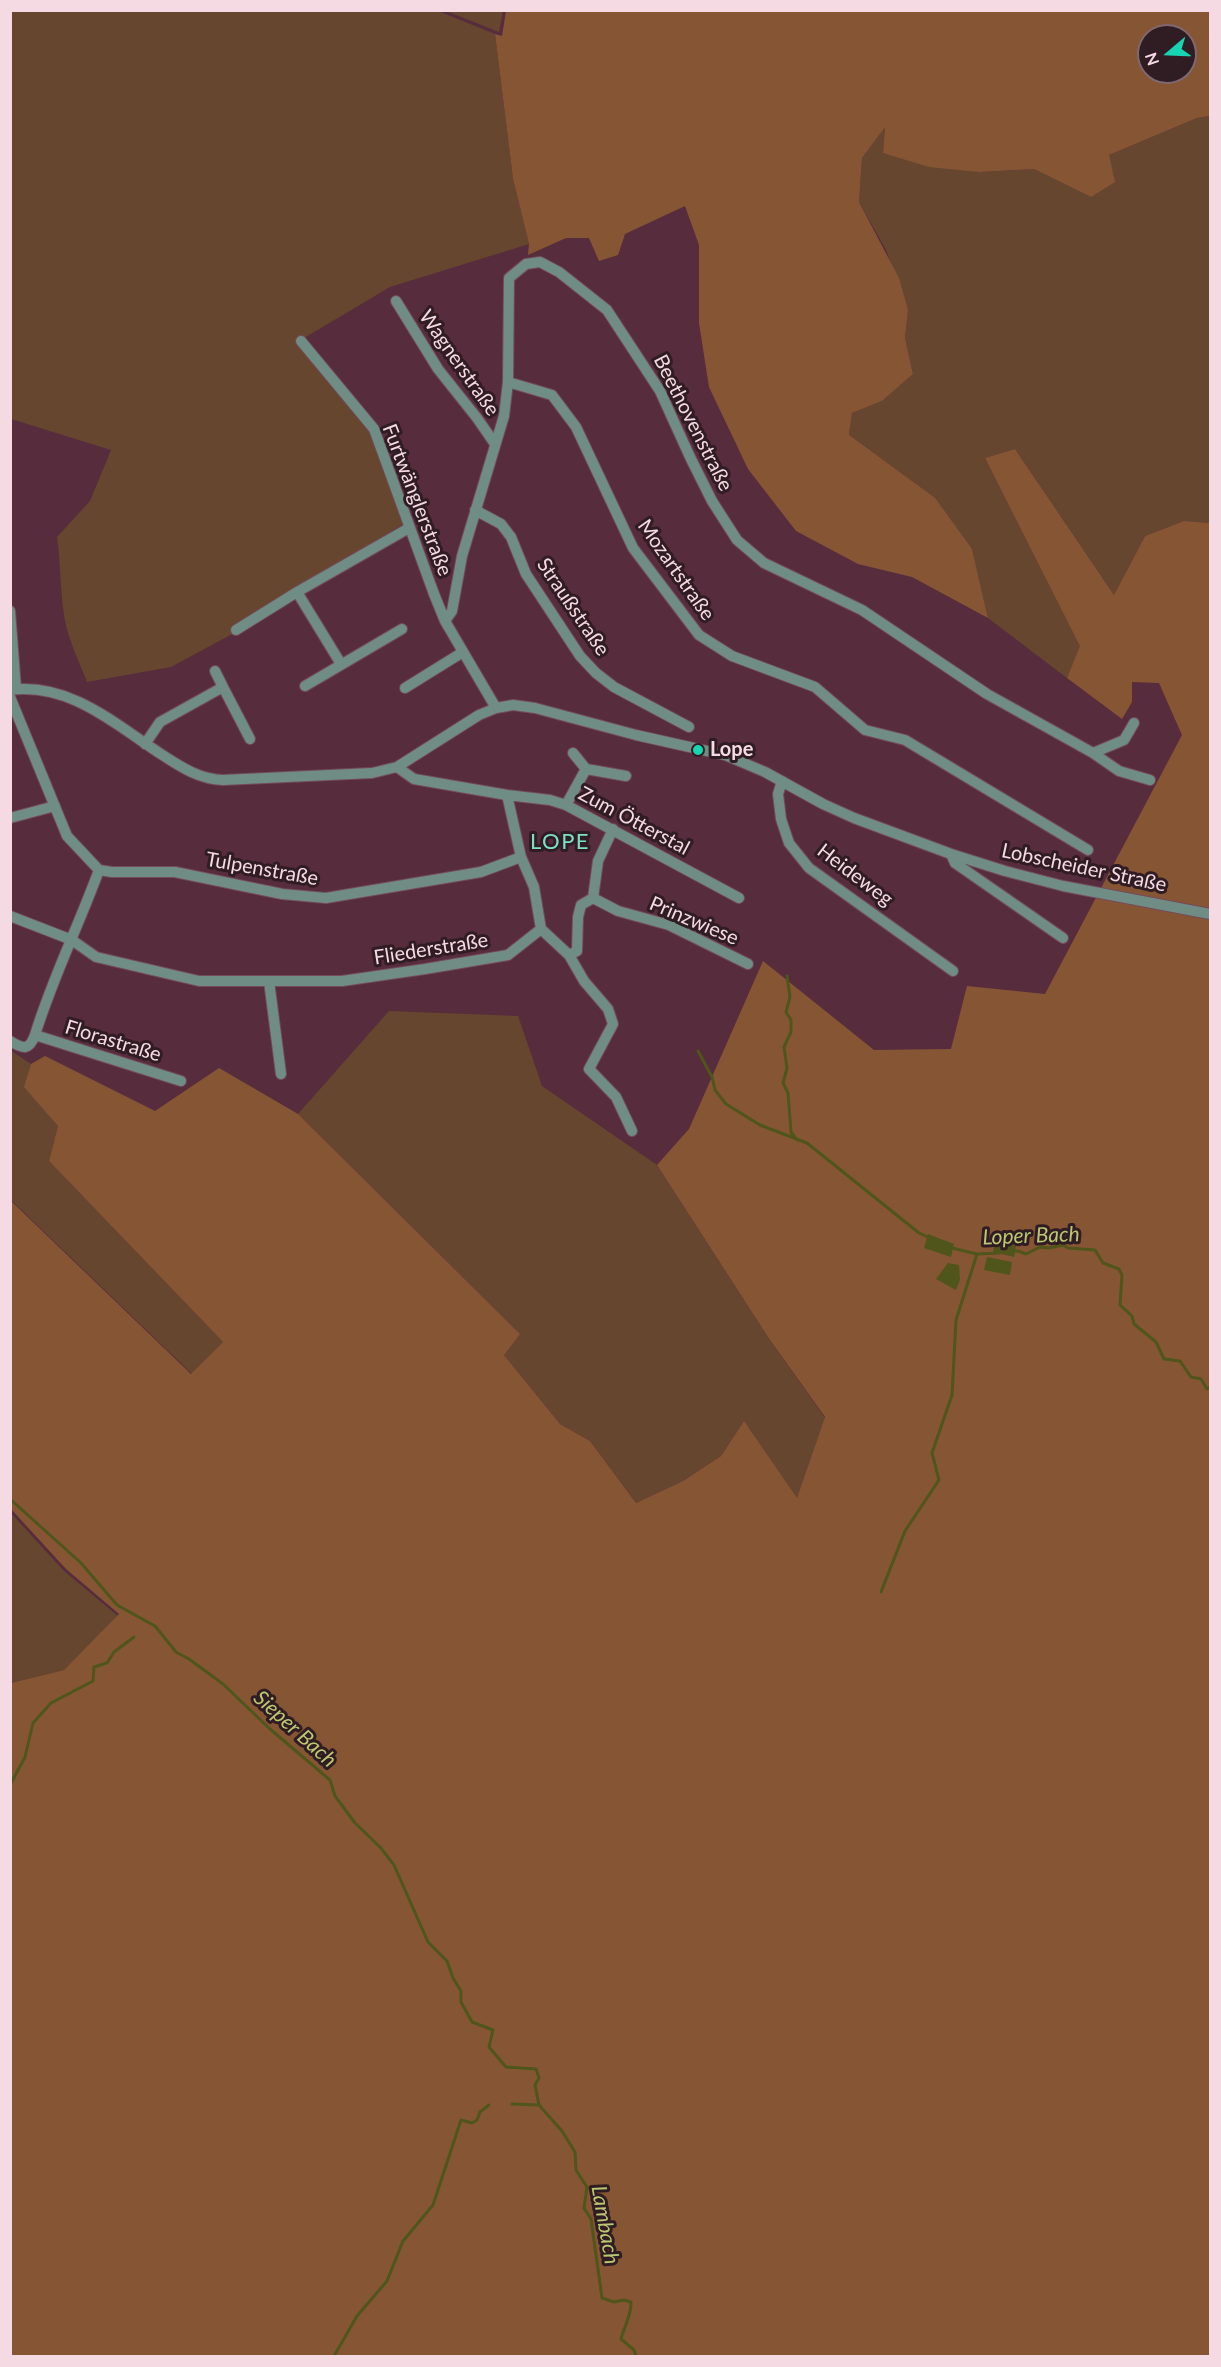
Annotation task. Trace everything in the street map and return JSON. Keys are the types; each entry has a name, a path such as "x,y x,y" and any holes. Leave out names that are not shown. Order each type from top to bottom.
{"street":[{"name":"Beethovenstraße","path":"446,621 452,611 462,556 504,416 508,382 509,278 526,264 540,262 559,272 607,310 660,391 712,501 737,540 764,564 862,610 987,694 1093,753 1119,771 1150,780"},
{"name":"Wagnerstraße","path":"396,301 438,369 495,444"},
{"name":"Furtwänglerstraße","path":"301,341 374,429 409,528 446,621"},
{"name":"Mozartstraße","path":"508,382 552,395 576,428 633,548 699,635 732,656 815,687 866,730 905,740 1088,850"},
{"name":"Straußstraße","path":"475,510 501,524 511,537 526,573 580,656 596,673 614,687 689,728"},
{"path":"236,630 297,591 409,528"},
{"path":"297,591 341,664"},
{"path":"10,611 12,692 67,836 99,870"},
{"path":"446,621 496,708"},
{"path":"305,686 402,629"},
{"path":"405,688 463,652"},
{"path":"215,671 250,739"},
{"path":"145,744 160,722 224,687"},
{"name":"Lobscheider Straße","path":"12,692 30,689 71,697 89,706 188,771 208,779 372,773 397,766 479,715 496,708 513,705 535,708 636,735 725,755 844,813 951,854 1056,884 1210,914"},
{"path":"1093,753 1124,740 1134,723"},
{"path":"573,753 586,768 626,776"},
{"path":"397,766 414,779 507,795 521,857 534,887 541,929 569,955 584,981 608,1009 613,1024 589,1069 616,1097 632,1131"},
{"path":"566,805 586,768"},
{"name":"Heideweg","path":"782,782 778,794 789,843 809,868 849,894 953,971"},
{"name":"Zum Ötterstal","path":"507,795 550,800 566,805 739,898"},
{"path":"10,818 55,806"},
{"path":"569,955 577,951 578,918 581,905 593,898 598,861 613,829"},
{"name":"Lobscheider Straße","path":"951,854 955,863 1063,938"},
{"name":"Tulpenstraße","path":"99,870 175,872 282,894 326,898 481,872 521,857"},
{"name":"Florastraße","path":"10,1041 19,1047 32,1044 42,1009 99,870"},
{"name":"Prinzwiese","path":"593,898 618,911 669,925 748,964"},
{"path":"10,916 72,940"},
{"name":"Fliederstraße","path":"72,940 96,957 199,981 342,981 508,955 541,929"},
{"path":"269,981 281,1074"},
{"name":"Florastraße","path":"35,1035 181,1081"}],"shaded area":[{"path":"10,11 438,11 495,34 513,179 529,244 390,287 299,341 371,429 403,524 296,589 236,632 171,667 87,682 65,621 57,537 90,501 111,450 11,419"},
{"path":"446,11 503,11 499,32"},
{"path":"506,11 1210,11 1210,116 1197,118 1109,155 1115,182 1091,197 1034,169 979,172 929,167 883,153 885,127 862,158 859,202 899,278 908,310 905,338 913,374 882,401 852,413 849,435 935,498 972,549 988,618 912,577 858,564 796,531 748,469 709,387 699,323 699,245 685,206 625,234 618,255 599,261 589,238 566,238 528,255 529,244 513,179 495,34 502,36"},
{"path":"1210,116 1210,523 1184,521 1145,536 1114,595 1015,449 985,458 1081,646 1067,678 988,618 972,549 849,435 852,413 882,401 913,374 905,338 908,310 886,250 859,202 862,158 885,126 883,153 979,172 1034,169 1091,197 1109,155 1197,118"},
{"path":"1015,449 1114,595 1145,536 1184,521 1210,523 1210,2356 11,2356 11,1683 64,1670 119,1614 66,1569 11,1509 10,1200 191,1374 223,1342 49,1161 58,1126 24,1087 31,1064 45,1056 155,1111 219,1068 298,1114 520,1334 504,1355 560,1424 590,1441 636,1503 683,1481 721,1456 744,1421 797,1498 825,1417 768,1337 657,1165 689,1129 763,961 874,1050 951,1049 967,986 1045,994 1182,735 1159,683 1132,682 1132,702 1122,719 1067,678 1080,646 985,458"},
{"path":"389,1011 518,1016 542,1086 657,1165 768,1337 825,1418 797,1499 744,1421 721,1456 683,1481 636,1503 590,1441 560,1424 504,1355 519,1333 298,1114"},
{"path":"10,1050 31,1064 25,1087 58,1126 49,1161 223,1342 192,1374 11,1200"},
{"path":"928,1234 954,1244 951,1257 924,1248"},
{"path":"995,1241 1016,1246 1014,1257 993,1252"},
{"path":"987,1257 1012,1262 1010,1275 984,1270"},
{"path":"948,1263 959,1265 960,1280 956,1290 936,1279"},
{"path":"10,1512 64,1571 118,1616 64,1670 11,1683"}],"waterway":[{"path":"787,976 790,997 786,1012 791,1020 791,1032 784,1047 787,1068 783,1083 788,1093 791,1132 797,1140"},
{"name":"Loper Bach","path":"698,1051 712,1077 715,1090 726,1104 760,1125 807,1143 919,1233 930,1238"},
{"name":"Loper Bach","path":"1011,1251 1026,1254 1040,1247 1063,1245 1068,1248 1095,1250 1103,1263 1119,1269 1122,1275 1120,1305 1132,1316 1134,1324 1156,1342 1164,1359 1180,1361 1191,1377 1201,1379 1207,1389 1210,1387"},
{"name":"Loper Bach","path":"952,1248 977,1254 999,1253"},
{"path":"881,1592 905,1531 939,1480 932,1453 952,1395 956,1320 977,1254"},
{"name":"Sieper Bach","path":"10,1499 81,1563 117,1605 155,1626 176,1652 223,1684 270,1729 330,1780 335,1796 355,1823 380,1847 394,1865 428,1942 447,1961 461,1991 461,2002 472,2022 493,2030 489,2047 506,2067 536,2069 539,2078 535,2085 539,2105"},
{"path":"10,1785 25,1757 33,1723 51,1703 93,1681 94,1667 107,1663 114,1652 134,1637"},
{"name":"Lambach","path":"512,2104 539,2105 562,2131 575,2152 576,2170 587,2187 584,2208 591,2219 602,2298 614,2302 624,2300 631,2302 621,2339 634,2350 636,2356"},
{"name":"Lambach","path":"334,2356 357,2316 387,2281 403,2241 433,2205 461,2120 472,2123 489,2105"}],"place":[{"name":"Lope","path":"698,750"}],"district":[{"name":"LOPE","path":"560,842"}]}
